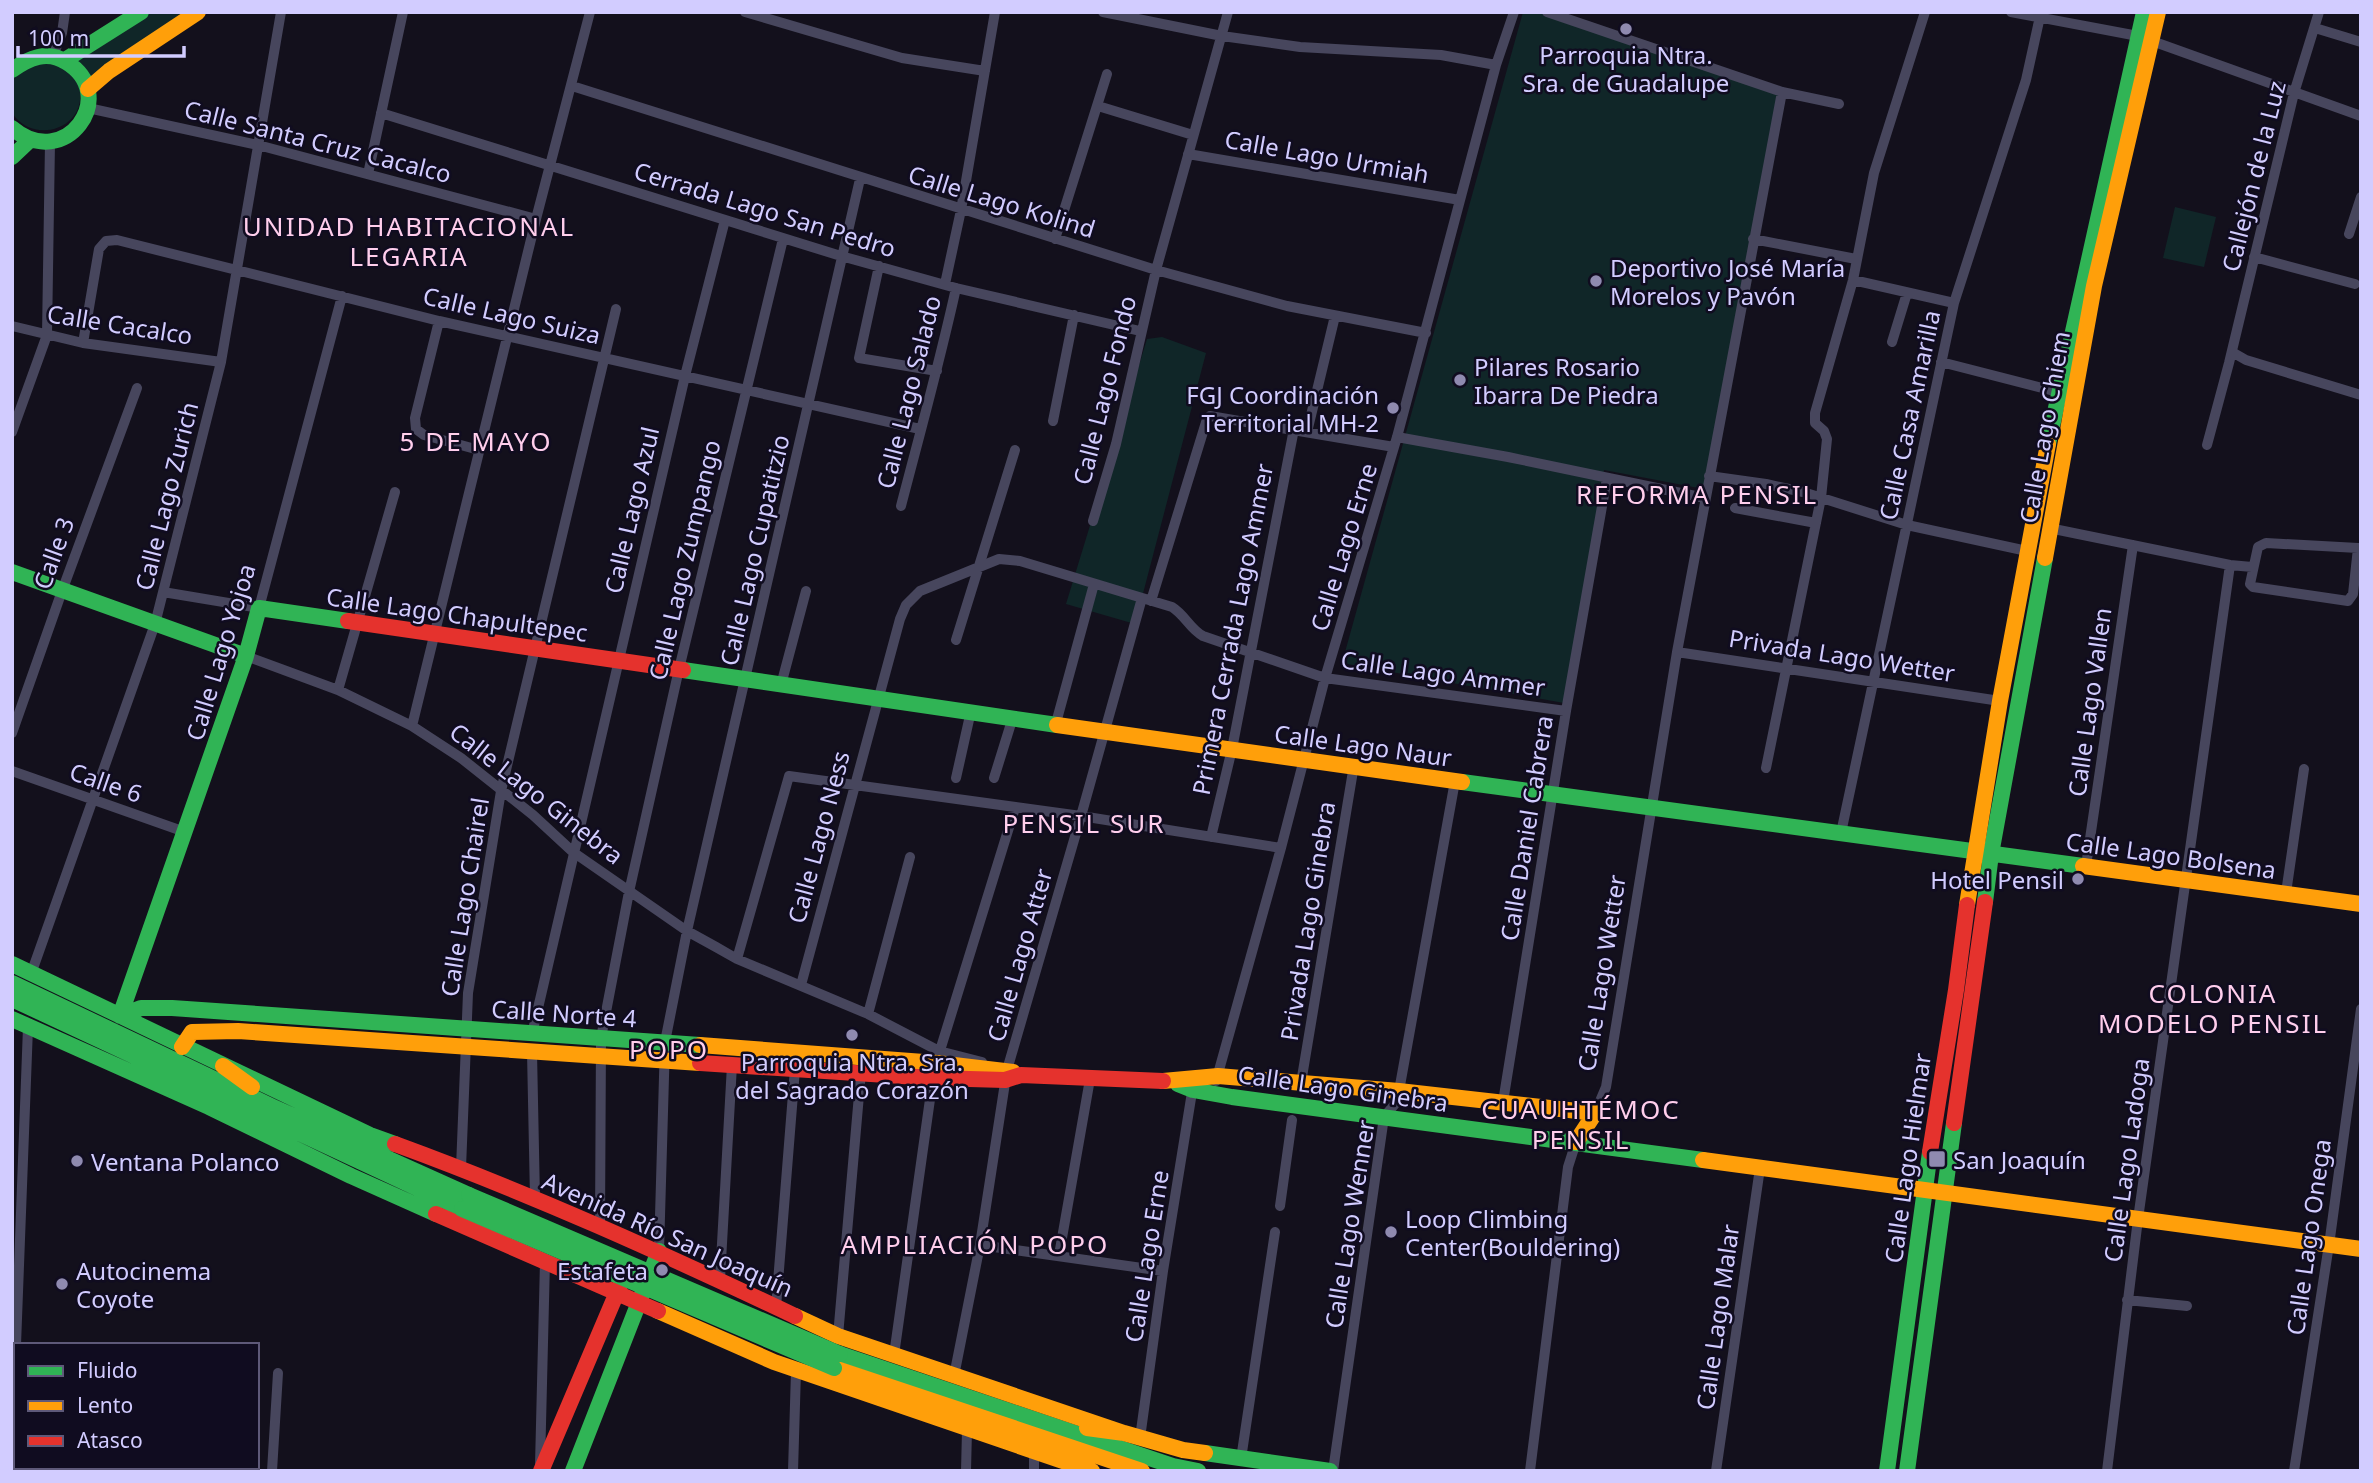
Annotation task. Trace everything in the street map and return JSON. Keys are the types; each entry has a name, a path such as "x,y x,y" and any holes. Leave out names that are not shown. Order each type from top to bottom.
{"main road":[{"path":"12,70 30,58 59,58 141,12"},
{"path":"89,89 109,71 198,12"},
{"name":"Calle Lago Chiem","path":"1992,854 2049,528 2144,39 2144,12"},
{"name":"Calle Lago Chiem","path":"1974,852 2058,392 2144,39 2158,12"},
{"path":"12,128 30,140 50,142 75,132 83,121 89,108 89,89 80,72 59,58"},
{"path":"12,158 30,140"},
{"name":"Calle Lago Ginebra","path":"12,572 246,656"},
{"name":"Calle Lago Chapultepec","path":"259,608 746,680"},
{"name":"Calle Lago Yojoa","path":"120,1016 246,656 259,608"},
{"name":"Calle Lago Naur","path":"746,680 1974,852"},
{"name":"Calle Lago Bolsena","path":"1974,852 2361,904"},
{"name":"Calle Lago Hielmar","path":"1887,1471 1923,1192 1956,990 1974,852"},
{"name":"Calle Lago Hielmar","path":"1907,1471 1992,854"},
{"name":"Avenida Río San Joaquín","path":"12,964 370,1135 461,1168 600,1225 838,1336 1183,1451 1331,1471"},
{"name":"Avenida Río San Joaquín","path":"12,983 271,1113"},
{"name":"Avenida Río San Joaquín","path":"12,999 465,1202 837,1361 1142,1471"},
{"name":"Calle Norte 4","path":"120,1016 145,1008 172,1008 666,1042 937,1064 1011,1075"},
{"path":"12,1019 209,1107 351,1176 774,1362 1034,1453 1094,1471"},
{"name":"Calle Norte 4","path":"182,1047 192,1032 205,1030 795,1069 861,1072 937,1064"},
{"path":"223,1066 260,1092 271,1113"},
{"name":"Calle Lago Ginebra","path":"1011,1075 1175,1082 1194,1085 1213,1094 2361,1250"},
{"name":"Calle Lago Ginebra","path":"1194,1085 1217,1076 1399,1091 1595,1112"},
{"path":"209,1107 271,1113"},
{"name":"Calle Lago Wetter","path":"1576,1143 1595,1112"},
{"path":"541,1471 639,1242"},
{"path":"573,1471 659,1251"},
{"path":"774,1362 773,1356 779,1336 795,1317"},
{"name":"Avenida Río San Joaquín","path":"837,1361 1047,1423 1173,1466 1198,1471"},
{"path":"1047,1423 1124,1433"},
{"path":"1062,1444 1094,1471"}],"street":[{"path":"59,58 65,12"},
{"name":"Calle Lago Zurich","path":"31,974 155,624 221,362 281,12"},
{"path":"368,174 403,12"},
{"path":"412,726 479,450 510,335 536,219 590,12"},
{"path":"745,12 902,58 985,71"},
{"name":"Calle Lago Salado","path":"901,506 937,371 961,209 995,12"},
{"path":"1104,12 1222,36 1300,47 1389,50 1441,55 1496,65"},
{"name":"Calle Lago Fondo","path":"1093,521 1116,444 1156,270 1228,12"},
{"name":"Calle Lago Erne","path":"1213,1094 1325,678 1396,442 1496,65 1514,12"},
{"path":"1547,12 1783,92 1839,104"},
{"path":"1766,768 1821,498 1827,439 1824,431 1815,423 1815,413 1853,280 1874,173 1925,12"},
{"path":"2011,12 2040,15 2144,39 2361,116"},
{"name":"Callejón de la Luz","path":"2207,445 2294,93 2319,12"},
{"name":"Calle Casa Amarilla","path":"1840,833 1954,303 2026,79 2040,15"},
{"path":"2315,28 2361,42"},
{"path":"1055,239 1107,74"},
{"name":"Calle Lago Kolind","path":"572,86 860,179 1156,270 1287,306 1426,332"},
{"name":"Calle Lago Wetter","path":"1595,1112 1606,1087 1677,652 1753,239 1783,92"},
{"path":"1098,106 1194,135"},
{"name":"Calle Santa Cruz Cacalco","path":"89,108 258,145 536,219"},
{"name":"Cerrada Lago San Pedro","path":"381,113 841,256 950,286 1140,331"},
{"path":"12,432 47,335 50,142"},
{"name":"Calle Lago Urmiah","path":"1188,154 1460,200"},
{"name":"Calle Lago Cupatitzio","path":"659,1251 666,1042 687,931 860,179"},
{"path":"2349,234 2361,197"},
{"name":"Calle Lago Azul","path":"532,1034 685,376 725,220"},
{"name":"Calle Lago Zumpango","path":"600,1225 601,1038 629,891 679,669 783,239"},
{"path":"1753,239 1856,259"},
{"name":"Calle Lago Suiza","path":"83,343 99,249 106,241 117,240 439,321 920,429"},
{"path":"2254,257 2355,284"},
{"path":"879,266 859,358 937,371"},
{"path":"1853,280 1954,303"},
{"path":"1892,342 1907,293"},
{"name":"Calle Lago Yojoa","path":"259,608 342,296"},
{"name":"Calle Lago Chairel","path":"461,1168 468,993 501,791 617,309"},
{"path":"1052,421 1074,315"},
{"path":"1307,432 1335,316"},
{"path":"439,321 415,418 415,429 424,435 479,450"},
{"name":"Calle Cacalco","path":"12,326 83,343 221,362"},
{"path":"2232,352 2246,360 2361,395"},
{"path":"1941,362 2058,392"},
{"name":"Calle 3","path":"12,733 137,388"},
{"name":"Calle Lago Atter","path":"954,1376 1011,1075 1104,731 1207,419 1210,416 1294,429"},
{"path":"1294,429 1396,442 1607,478 1705,498"},
{"name":"Primera Cerrada Lago Ammer","path":"1210,837 1232,749 1294,429"},
{"path":"956,640 1015,450"},
{"path":"1709,476 1766,484 1907,525 2027,551"},
{"name":"Calle Daniel Cabrera","path":"1503,1102 1566,711 1607,478"},
{"path":"338,690 395,492"},
{"path":"1735,509 1816,523"},
{"path":"2049,528 2230,565 2252,567"},
{"path":"2266,542 2360,548 2353,594 2348,601 2253,587 2250,584 2252,567 2258,547 2266,542"},
{"name":"Calle Lago Vallen","path":"2086,866 2133,545"},
{"name":"Calle Lago Ammer","path":"876,699 900,619 912,597 920,591 980,566 999,559 1009,559 1178,611 1203,636 1325,678 1566,711"},
{"name":"Calle Lago Ladoga","path":"2107,1471 2127,1300 2230,565"},
{"path":"1056,723 1094,584"},
{"path":"781,685 806,591"},
{"name":"Calle Lago Chapultepec","path":"163,592 259,608"},
{"name":"Privada Lago Wetter","path":"1677,652 2000,701"},
{"name":"Calle Lago Ginebra","path":"246,656 338,690 412,726 461,758 533,815 573,852 687,931 737,959 868,1014 937,1064"},
{"name":"Calle Lago Ness","path":"801,985 876,699"},
{"path":"956,778 971,711"},
{"path":"994,778 1013,717"},
{"name":"Privada Lago Ginebra","path":"1301,1083 1354,765"},
{"path":"2286,893 2304,769"},
{"name":"Calle 6","path":"12,771 185,832"},
{"path":"737,959 789,776 1082,816 1281,848"},
{"name":"Calle Lago Wenner","path":"1331,1471 1384,1117 1395,1104 1399,1091 1455,781"},
{"path":"894,1355 937,1064 1015,808"},
{"path":"868,1014 910,858"},
{"name":"Calle Lago Onega","path":"2294,1471 2329,1245 2361,1009"},
{"path":"16,1343 28,1027"},
{"path":"532,1052 535,1199"},
{"path":"720,1279 732,1065"},
{"path":"776,1307 795,1069"},
{"path":"838,1336 861,1072"},
{"path":"1059,1255 1090,1079"},
{"name":"Calle Lago Erne","path":"1140,1438 1163,1271 1194,1085"},
{"path":"1280,1206 1292,1120"},
{"name":"Calle Lago Wetter","path":"1530,1471 1568,1167 1576,1143"},
{"name":"Calle Lago Malar","path":"1716,1471 1760,1168"},
{"path":"1241,1459 1275,1232"},
{"path":"980,1245 1163,1271"},
{"path":"541,1471 545,1261"},
{"path":"2127,1300 2188,1306"},
{"path":"793,1471 796,1370"},
{"path":"272,1471 278,1373"},
{"path":"12,1440 14,1393"},
{"path":"966,1471 967,1430"},
{"path":"1034,1453 1034,1471"}],"green space":[{"path":"149,12 183,12 89,81 75,60"},
{"name":"Deportivo José María Morelos y Pavón","path":"1523,12 1538,12 1779,92 1704,489 1604,470 1564,703 1342,663"},
{"path":"30,61 68,67 78,84 80,101 76,113 58,128 34,129 22,123 12,113 12,76"},
{"path":"2175,207 2216,217 2204,267 2163,258"},
{"path":"1162,337 1206,353 1135,624 1066,604 1147,339"}],"traffic: fast":[{"path":"65,60 141,12"},
{"path":"2048,444 2144,12"},
{"path":"12,70 38,57 59,58 82,76 88,93 87,109 79,124 67,136 51,141 32,139 12,128"},
{"path":"12,157 30,140"},
{"path":"1985,902 1991,854 2045,558"},
{"path":"12,572 246,656"},
{"path":"120,1016 246,656 259,608 348,621"},
{"path":"683,670 1057,725"},
{"path":"1462,782 2083,866"},
{"path":"12,964 370,1135 395,1144"},
{"path":"12,983 273,1107 469,1195"},
{"path":"12,999 462,1209"},
{"path":"120,1016 141,1008 172,1008 700,1045"},
{"path":"12,1019 209,1107 436,1214"},
{"path":"1178,1084 1193,1090 1232,1097 1703,1160"},
{"path":"1907,1471 1954,1123"},
{"path":"1887,1471 1930,1152"},
{"path":"469,1195 840,1354"},
{"path":"462,1209 834,1368"},
{"path":"573,1471 659,1251"},
{"path":"840,1354 1173,1466 1198,1471"},
{"path":"1205,1453 1330,1471"}],"traffic: slow":[{"path":"88,89 109,71 198,12"},
{"path":"2045,558 2094,286 2158,12"},
{"path":"1967,905 2000,701 2048,444"},
{"path":"1057,725 1462,782"},
{"path":"2083,866 2361,904"},
{"path":"182,1047 192,1032 238,1031 700,1063"},
{"path":"700,1045 937,1063 1013,1072"},
{"path":"223,1066 252,1087"},
{"path":"1163,1081 1218,1076 1399,1091 1595,1113 1576,1142"},
{"path":"1703,1160 2361,1249"},
{"path":"658,1311 774,1362 1092,1471"},
{"path":"795,1316 838,1336 1124,1433 1183,1450 1205,1453"},
{"path":"834,1368 1142,1471"},
{"path":"1087,1428 1124,1433"}],"traffic: jam":[{"path":"348,621 683,670"},
{"path":"1954,1123 1985,902"},
{"path":"1930,1152 1967,905"},
{"path":"700,1063 933,1078 1005,1080 1021,1075 1163,1081"},
{"path":"395,1144 497,1183 795,1316"},
{"path":"436,1214 658,1311"},
{"path":"541,1471 621,1283"}],"place":[{"name":"Parroquia Ntra. Sra. de Guadalupe","path":"1626,29"},
{"name":"Deportivo José María Morelos y Pavón","path":"1596,281"},
{"name":"Pilares Rosario Ibarra De Piedra","path":"1460,380"},
{"name":"FGJ Coordinación Territorial MH-2","path":"1393,408"},
{"name":"Hotel Pensil","path":"2078,879"},
{"name":"Parroquia Ntra. Sra. del Sagrado Corazón","path":"852,1035"},
{"name":"San Joaquín","path":"1937,1159"},
{"name":"Ventana Polanco","path":"77,1161"},
{"name":"Loop Climbing Center(Bouldering)","path":"1391,1232"},
{"name":"Estafeta","path":"662,1270"},
{"name":"Autocinema Coyote","path":"62,1284"}],"district":[{"name":"UNIDAD HABITACIONAL LEGARIA","path":"409,241"},
{"name":"5 DE MAYO","path":"476,441"},
{"name":"REFORMA PENSIL","path":"1697,494"},
{"name":"PENSIL SUR","path":"1084,823"},
{"name":"COLONIA MODELO PENSIL","path":"2213,1008"},
{"name":"POPO","path":"669,1049"},
{"name":"CUAUHTÉMOC PENSIL","path":"1581,1124"},
{"name":"AMPLIACIÓN POPO","path":"975,1244"}]}
